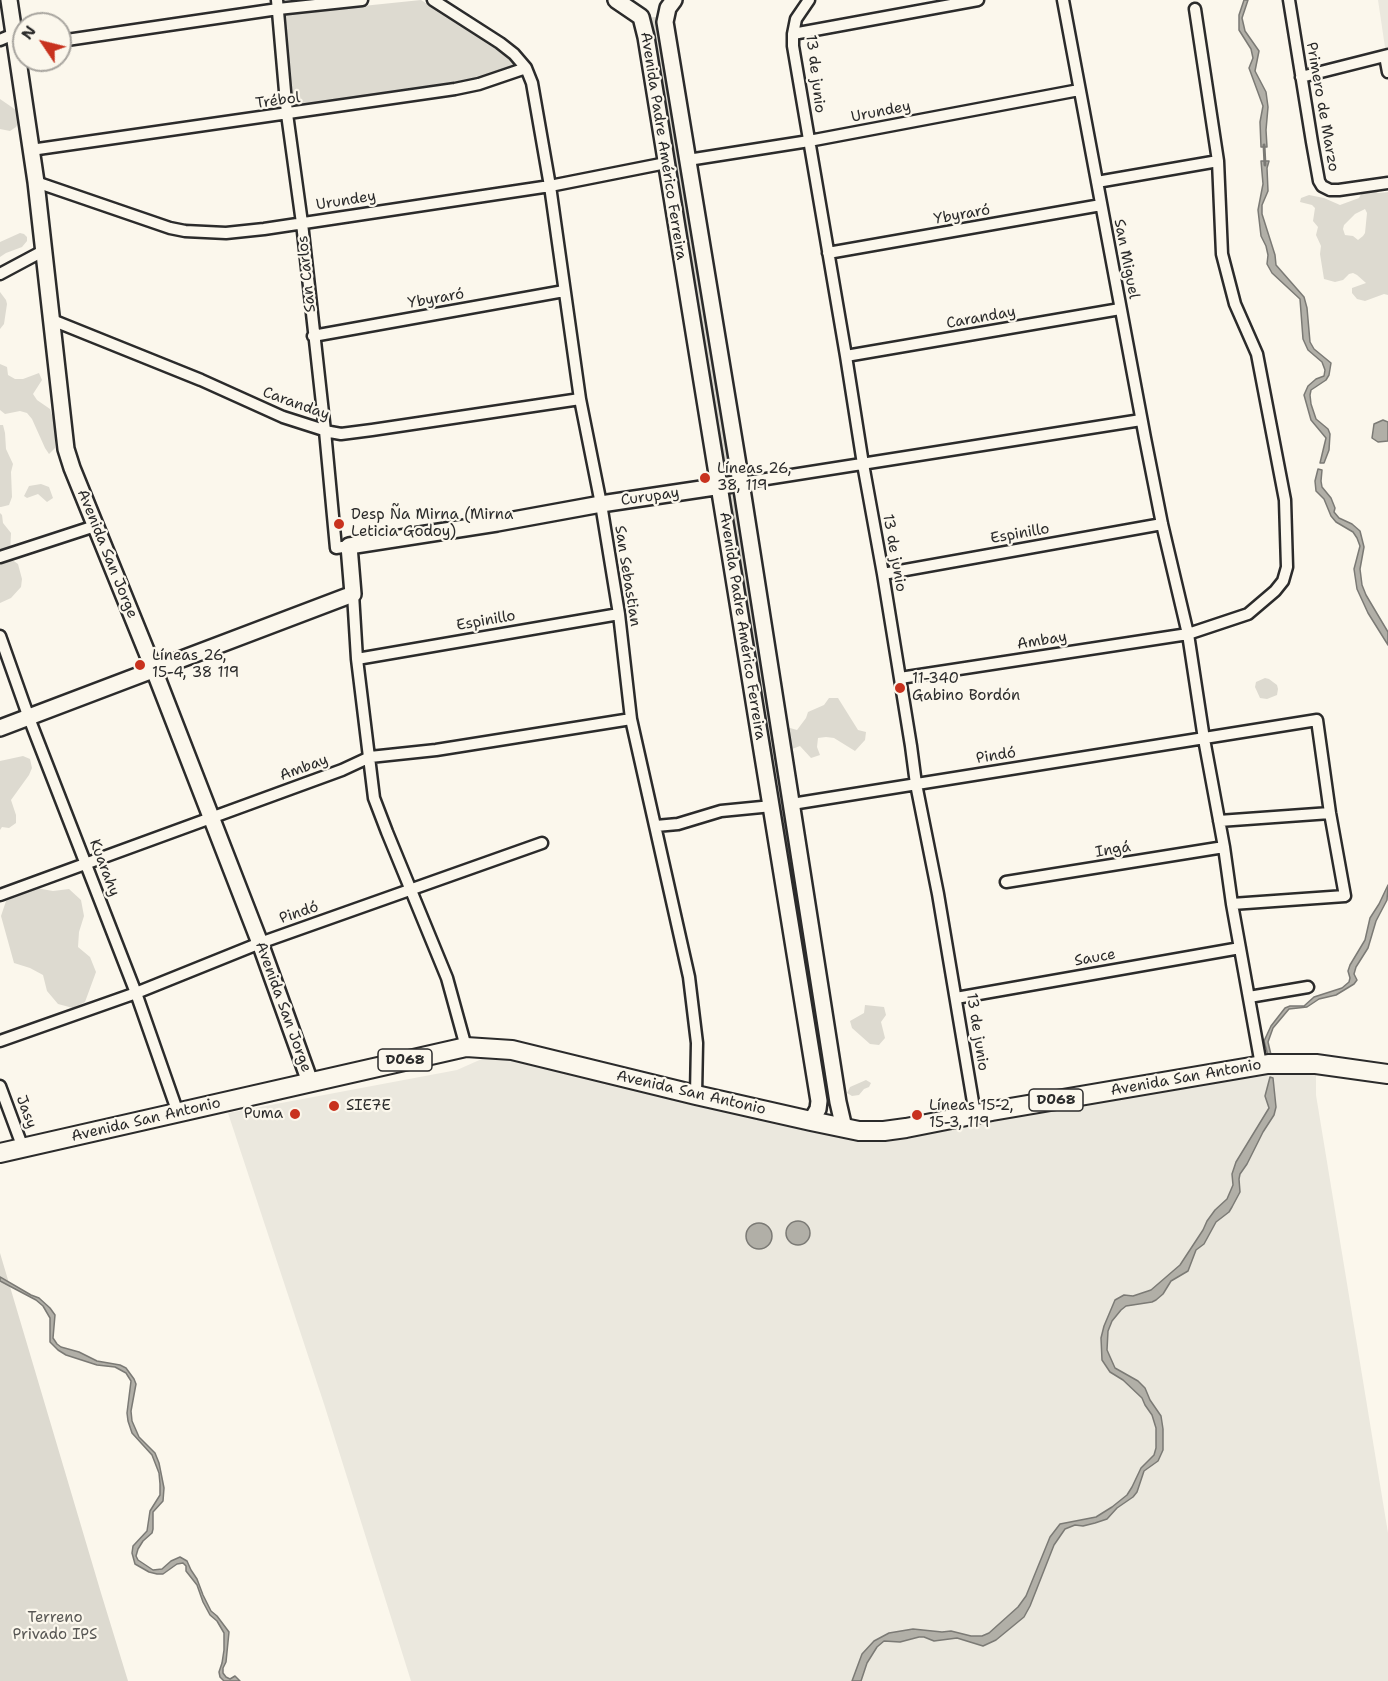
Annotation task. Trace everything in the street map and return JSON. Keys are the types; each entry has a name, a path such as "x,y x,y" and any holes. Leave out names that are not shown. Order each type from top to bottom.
{"main road":[{"name":"Avenida San Antonio","path":"0,1153 466,1047 512,1050 696,1095 859,1131 884,1131 1270,1064 1316,1064 1388,1074"}],"street":[{"name":"Avenida San Jorge","path":"9,0 12,25"},
{"path":"72,39 278,5 362,0"},
{"name":"San Sebastian","path":"434,0 514,54 526,68 532,83 550,186 579,399 601,504 619,614 631,719 688,977 697,1043 696,1095"},
{"name":"Avenida Padre Américo Ferreira","path":"616,0 641,17 646,38 819,1101"},
{"name":"13 de junio","path":"809,0 796,19 793,46 912,746 916,784 938,894 975,1114"},
{"path":"793,34 978,0"},
{"name":"San Miguel","path":"1063,0 1141,420 1188,634 1249,997 1270,1064"},
{"name":"Primero de Marzo","path":"1289,0 1319,181 1322,186 1330,190 1388,183"},
{"path":"641,17 655,17 671,4"},
{"name":"Avenida Padre Américo Ferreira","path":"671,4 665,22 844,1128"},
{"name":"San Carlos","path":"278,5 287,114 302,223 313,336 325,431 343,547 353,594 357,659 374,798 447,978 466,1047"},
{"name":"Ambay","path":"900,678 1188,634 1248,614 1275,591 1283,580 1287,567 1285,500 1257,354 1235,304 1222,254 1218,161 1195,9"},
{"path":"1301,77 1386,55 1388,72"},
{"name":"Trébol","path":"31,150 455,89 479,84 526,68"},
{"name":"Avenida San Jorge","path":"19,72 36,182 66,449 260,943 310,1082"},
{"name":"Urundey","path":"688,160 809,141 1079,90"},
{"path":"1096,182 1218,161"},
{"name":"Urundey","path":"36,182 170,228 226,233 550,186 666,163"},
{"name":"Ybyraró","path":"828,253 1101,205"},
{"path":"0,274 43,251"},
{"name":"Ybyraró","path":"313,336 564,291"},
{"name":"Caranday","path":"846,356 1120,309"},
{"name":"Caranday","path":"52,320 201,380 275,414 341,434 579,399"},
{"name":"Curupay","path":"343,547 601,504 1141,420"},
{"name":"Espinillo","path":"883,574 1162,524"},
{"path":"0,557 95,526"},
{"path":"0,728 353,594"},
{"name":"Espinillo","path":"357,659 619,614"},
{"name":"Kuarahy","path":"0,636 29,718 136,993 178,1113"},
{"name":"Ambay","path":"0,895 342,770 370,757 436,750 631,719"},
{"name":"Pindó","path":"792,804 1317,720 1330,813"},
{"path":"656,826 678,824 721,811 772,806"},
{"path":"1220,821 1330,813 1345,896 1232,904"},
{"name":"Pindó","path":"0,1041 136,993 260,943 542,843"},
{"name":"Ingá","path":"1006,882 1224,846"},
{"name":"Sauce","path":"956,998 1240,948"},
{"path":"1249,997 1308,987"},
{"name":"Jasy","path":"0,1086 23,1148"},
{"path":"811,1121 818,1109 819,1101 838,1102"}],"shaded area":[{"path":"1244,0 1248,0 1242,18 1245,31 1259,51 1255,71 1266,92 1267,147 1261,147 1260,122 1263,106 1249,68 1253,58 1251,49 1239,30 1239,15"},
{"path":"1378,0 1388,0 1388,53 1386,54"},
{"path":"1261,161 1269,161 1268,191 1262,205 1262,214 1276,265 1304,297 1310,342 1314,349 1331,363 1326,380 1311,390 1310,395 1316,419 1328,429 1330,434 1329,450 1324,463 1320,463 1326,438 1311,420 1304,395 1308,386 1324,376 1325,370 1322,362 1308,350 1303,339 1300,299 1272,273 1267,264 1268,255 1261,236 1258,210 1263,184"},
{"path":"1383,420 1388,422 1388,441 1378,442 1372,438 1374,424"},
{"path":"1318,469 1322,470 1322,487 1331,498 1335,508 1334,512 1339,518 1360,531 1364,547 1360,569 1362,585 1388,632 1388,645 1368,613 1357,589 1354,569 1360,546 1357,538 1353,532 1336,522 1324,499 1316,491 1315,481"},
{"path":"1388,885 1387,900 1376,921 1368,948 1356,967 1354,974 1357,980 1336,995 1319,999 1307,1007 1289,1009 1273,1028 1268,1042 1272,1059 1269,1059 1264,1041 1271,1026 1285,1008 1304,1006 1314,997 1342,988 1349,982 1350,965 1365,940 1370,918"},
{"path":"493,1054 862,1134 1316,1064 1316,1095 1388,1533 1388,1681 411,1681 325,1407 228,1113 457,1070"},
{"path":"1270,1077 1273,1078 1276,1107 1274,1115 1240,1174 1240,1192 1229,1212 1216,1222 1204,1244 1196,1250 1188,1271 1171,1281 1156,1300 1126,1306 1112,1321 1108,1331 1107,1350 1115,1368 1138,1381 1145,1388 1161,1416 1163,1450 1158,1461 1144,1471 1137,1492 1107,1519 1065,1529 1054,1545 1024,1617 996,1640 983,1646 957,1638 934,1641 919,1637 900,1642 884,1641 877,1647 867,1663 861,1681 852,1681 862,1654 874,1641 889,1633 913,1629 951,1631 971,1636 982,1636 989,1633 1018,1607 1026,1596 1050,1537 1060,1524 1096,1517 1127,1495 1141,1468 1154,1455 1156,1428 1152,1415 1142,1398 1123,1380 1110,1372 1102,1360 1101,1338 1104,1326 1115,1300 1124,1295 1133,1296 1151,1290 1180,1265 1207,1221 1227,1199 1233,1185 1232,1174 1236,1162 1269,1108 1265,1096"},
{"path":"798,1221 803,1222 809,1228 809,1238 803,1244 798,1245 793,1244 787,1238 786,1233 787,1228 793,1222"},
{"path":"759,1223 768,1227 772,1236 768,1245 759,1249 750,1245 746,1236 750,1227"},
{"path":"0,1277 39,1298 50,1308 55,1315 53,1338 57,1344 97,1361 120,1365 126,1368 134,1379 136,1384 131,1411 132,1421 139,1437 155,1453 164,1488 163,1501 153,1512 152,1533 143,1541 136,1556 138,1560 153,1570 162,1569 180,1557 187,1561 211,1611 229,1632 223,1673 230,1679 235,1676 240,1681 224,1681 220,1677 224,1633 217,1621 210,1615 197,1585 186,1571 186,1566 183,1563 177,1564 163,1574 157,1574 135,1564 133,1546 147,1531 150,1511 160,1495 160,1484 159,1473 152,1455 132,1433 128,1421 131,1381 126,1373 115,1367 97,1365 58,1350 50,1342 50,1318 43,1306 0,1281"}],"green space":[{"path":"421,0 496,48 514,65 478,78 293,107 285,14"},
{"path":"647,18 661,19 736,478 726,486"},
{"path":"0,99 16,110 18,123 10,131 0,129"},
{"path":"1363,190 1388,192 1388,295 1384,294 1365,301 1357,299 1352,293 1352,288 1366,283 1357,275 1349,274 1343,280 1335,282 1324,279 1321,246 1316,235 1318,227 1313,221 1315,208 1300,202 1301,198 1309,195 1340,205 1359,198","holes":["1365,209 1367,213 1363,236 1358,240 1353,236 1345,235 1344,225 1355,214"]},
{"path":"20,233 27,237 22,247 0,257 0,242"},
{"path":"0,292 7,304 4,324 0,329"},
{"path":"0,364 7,367 8,375 15,379 23,379 39,373 42,380 33,394 37,400 50,409 55,424 55,448 49,454 27,413 20,411 5,414 0,410"},
{"path":"0,425 3,425 6,449 13,464 12,497 9,505 1,507 0,507"},
{"path":"41,484 49,487 53,498 47,502 38,494 27,498 24,496 29,486"},
{"path":"733,489 736,490 784,732 790,728 797,730 808,712 824,705 829,698 838,698 858,730 866,732 865,740 855,751 834,738 826,737 818,738 817,747 820,755 811,758 800,746 784,752 829,1084 819,1088 807,1082 715,498"},
{"path":"0,513 3,523 11,533 10,553 0,554"},
{"path":"11,559 18,564 22,579 21,587 11,598 0,603 0,560"},
{"path":"1265,678 1277,685 1278,689 1277,695 1267,699 1260,698 1255,687 1256,682"},
{"path":"23,756 30,759 32,768 11,800 16,823 9,828 2,827 0,830 0,761"},
{"path":"36,888 53,891 69,889 81,900 84,916 79,932 78,947 90,957 96,972 85,1002 73,1008 58,1004 47,991 43,975 14,963 1,916 6,901"},
{"path":"865,1005 884,1007 886,1015 881,1022 885,1038 879,1045 870,1044 852,1028 850,1021 864,1013"},
{"path":"866,1080 871,1083 859,1095 852,1096 847,1093 850,1087"},
{"name":"Terreno Privado IPS","path":"0,1253 101,1593 128,1681 0,1681"}],"waterway":[{"path":"1264,145 1265,165"}],"place":[{"name":"Líneas 26, 38, 119","path":"705,478"},
{"name":"Desp Ña Mirna (Mirna Leticia Godoy)","path":"339,524"},
{"name":"Líneas 26, 15-4, 38 119","path":"140,665"},
{"name":"11-340 Gabino Bordón","path":"900,688"},
{"name":"SIE7E","path":"334,1106"},
{"name":"Puma","path":"295,1114"},
{"name":"Líneas 15-2, 15-3, 119","path":"917,1115"}]}
